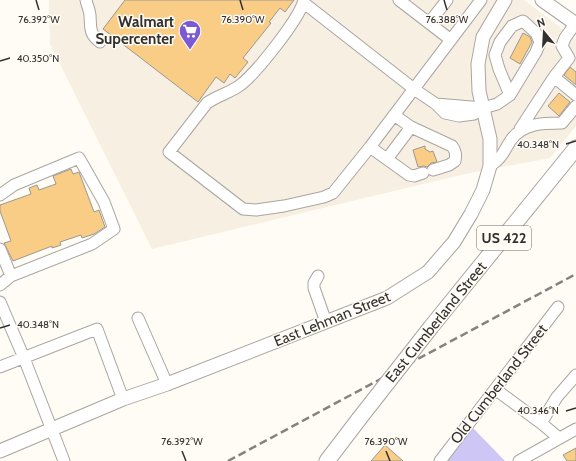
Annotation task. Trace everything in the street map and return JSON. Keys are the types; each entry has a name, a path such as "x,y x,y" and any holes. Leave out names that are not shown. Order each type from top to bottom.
{"highway":[{"name":"East Cumberland Street","path":"327,461 431,327 576,148"}],"main road":[{"name":"East Lehman Street","path":"0,451 123,399 167,384 387,298 428,272 454,242 482,190 490,166 490,139 479,91 478,64 482,37 505,0"},
{"path":"542,0 576,24"}],"street":[{"path":"86,0 91,15 89,25 94,38 100,42"},
{"path":"399,0 451,40"},
{"path":"429,23 447,0"},
{"path":"481,0 451,40 414,89 394,115 370,147 333,193 324,197 284,206 256,210 243,209 169,152 207,104 213,99 239,86 256,68 294,22 304,2 414,89 436,104 445,113 459,116 474,114 483,108 497,104 510,94 522,76 540,42 536,33 523,21 512,26 500,42 495,55 499,69 510,94"},
{"path":"490,166 500,159 554,77 573,61 562,46 565,38 576,24"},
{"path":"499,69 509,74 522,76"},
{"path":"554,77 576,95"},
{"path":"520,129 532,125 562,123 576,106"},
{"path":"370,147 409,175 414,176 449,165 455,161 455,150 450,146 411,127 394,115"},
{"path":"387,160 411,127"},
{"path":"0,195 14,185 79,158 104,202 114,229 92,244 11,276 0,285"},
{"path":"0,249 11,276"},
{"path":"318,276 314,283 314,288 326,322"},
{"path":"1,307 24,358 64,461"},
{"name":"Old Cumberland Street","path":"440,461 558,307"},
{"path":"138,318 167,384"},
{"path":"0,367 97,329 123,399"},
{"path":"541,423 557,397 576,375"},
{"path":"495,389 559,438"},
{"path":"519,461 576,429"}],"shaded area":[{"path":"49,0 524,0 576,39 576,126 550,158 465,174 152,249 50,44"},
{"path":"472,427 505,461 445,461"}],"building":[{"name":"Walmart Supercenter","path":"125,0 294,0 285,12 280,8 269,22 271,23 243,58 248,62 235,78 230,74 224,83 216,77 198,102 103,29"},
{"path":"523,33 530,37 532,42 520,64 510,58"},
{"path":"570,67 576,72 576,85 564,75"},
{"path":"559,93 570,102 559,116 548,106"},
{"path":"425,146 425,149 430,152 433,151 437,162 431,163 427,167 418,167 413,150"},
{"path":"71,169 73,174 79,172 94,212 99,210 105,227 94,234 82,238 81,235 60,242 61,245 52,248 52,246 13,261 4,243 11,241 0,211 0,205 31,194 29,188 37,185 39,190 56,184 53,176"},
{"path":"385,445 403,461 371,461"},
{"path":"576,448 576,461 567,461 563,455"}],"railway":[{"path":"228,461 576,274"}],"place":[{"name":"Walmart Supercenter","path":"190,50"}]}
